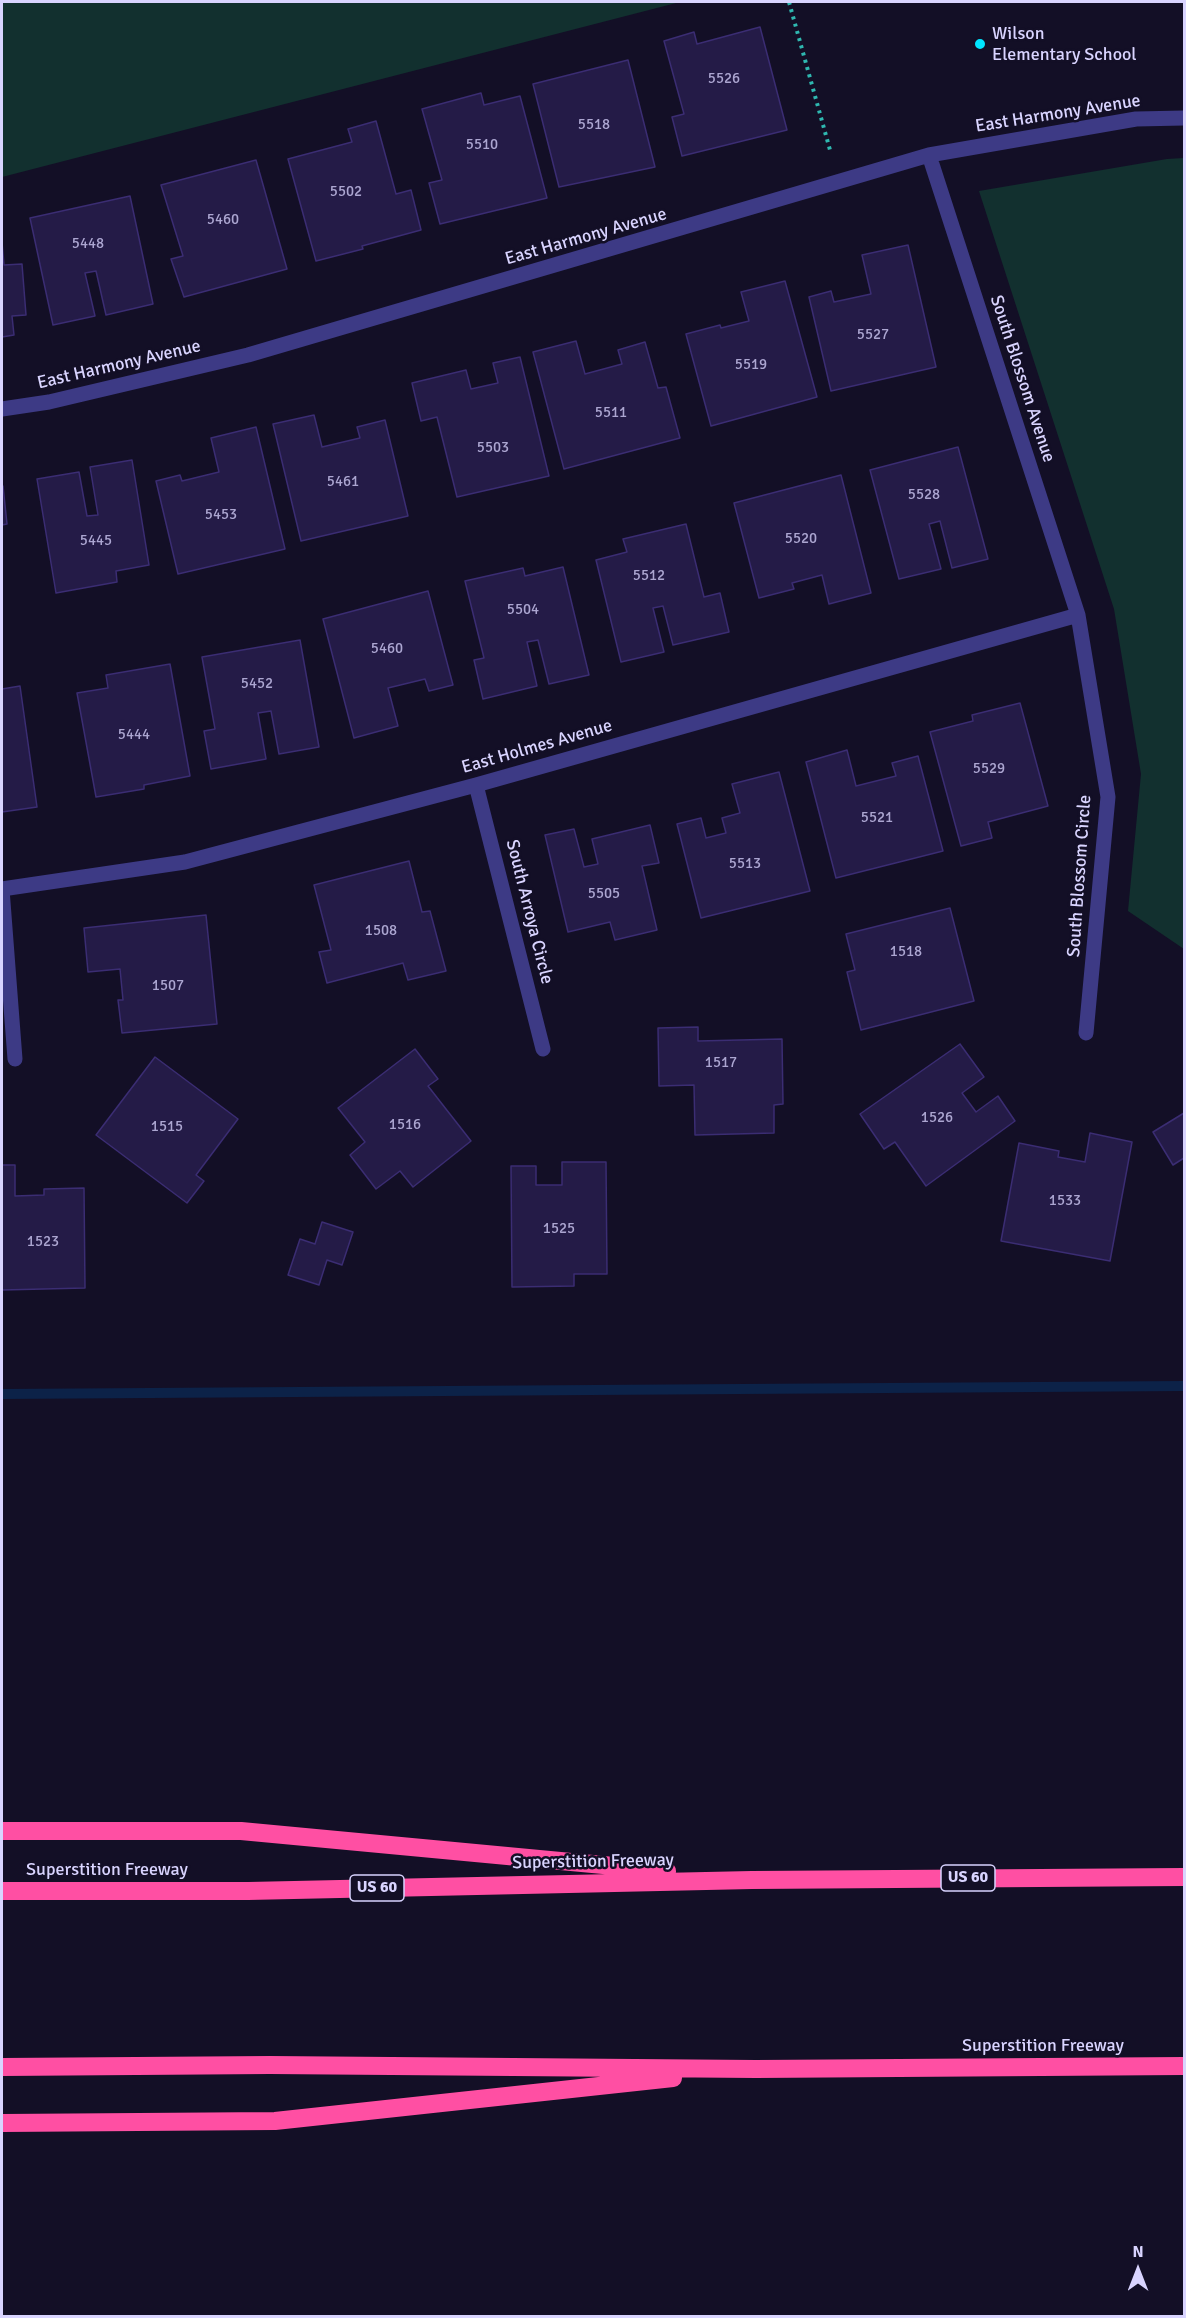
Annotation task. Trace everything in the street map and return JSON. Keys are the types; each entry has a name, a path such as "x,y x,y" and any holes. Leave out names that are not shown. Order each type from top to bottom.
{"highway":[{"path":"2,1831 241,1831 752,1880"},
{"name":"Superstition Freeway","path":"2,1891 248,1891 752,1880 1185,1877"},
{"name":"Superstition Freeway","path":"2,2067 270,2065 756,2069 1185,2066"},
{"path":"2,2123 275,2121 756,2069"}],"street":[{"name":"East Harmony Avenue","path":"2,409 49,402 248,356 929,155 1136,119 1185,118"},
{"name":"South Blossom Avenue","path":"929,155 1078,615"},
{"name":"East Holmes Avenue","path":"2,889 185,862 476,785 1078,615"},
{"name":"South Blossom Circle","path":"1078,615 1108,797 1086,1033"},
{"name":"South Arroya Circle","path":"476,785 543,1048"},
{"path":"2,889 15,1059"}],"path":[{"path":"789,2 830,150"}],"green space":[{"path":"2,2 680,2 2,177"},
{"path":"1184,158 1184,949 1128,911 1141,774 1114,609 979,191"}],"building":[{"path":"760,27 787,130 682,156 672,117 684,114 664,41 694,32 697,44"},
{"path":"628,60 655,167 559,187 533,84"},
{"path":"481,93 484,105 520,96 547,198 440,224 429,183 442,180 422,109"},
{"path":"376,121 396,194 411,190 421,230 316,261 288,159 352,142 348,129"},
{"path":"256,160 287,269 184,297 171,259 183,256 161,185"},
{"path":"130,196 153,304 106,315 96,271 85,273 95,316 53,325 30,218"},
{"path":"2,242 4,265 22,264 26,315 12,316 14,335 2,337"},
{"path":"908,245 936,367 831,391 809,297 831,291 834,302 871,294 862,255"},
{"path":"785,281 817,397 711,426 686,334 720,325 721,328 749,321 741,292"},
{"path":"576,341 585,374 622,364 618,350 645,342 658,388 666,387 680,438 564,469 533,352"},
{"path":"520,357 549,476 457,497 437,417 421,421 412,383 466,370 471,389 498,383 493,363"},
{"path":"314,415 322,447 360,438 357,427 385,420 408,516 301,541 273,424"},
{"path":"256,427 285,549 178,574 156,481 180,475 182,481 219,472 211,438"},
{"path":"958,447 988,559 952,568 940,521 929,524 941,569 899,579 870,470"},
{"path":"132,460 149,565 116,571 117,582 56,593 37,479 79,472 87,516 98,515 90,467"},
{"path":"841,475 871,593 829,604 822,575 792,583 794,589 759,598 734,503"},
{"path":"2,486 7,524 2,525"},
{"path":"686,524 704,597 720,593 729,632 673,645 663,606 653,608 664,652 621,662 596,560 627,552 623,539"},
{"path":"563,567 589,675 549,684 538,640 527,642 537,686 483,699 474,660 484,658 465,581 523,568 525,576"},
{"path":"428,591 453,685 429,691 425,679 388,688 398,726 354,738 323,619"},
{"path":"300,640 319,747 279,754 271,711 258,713 266,759 211,769 204,731 215,729 202,657"},
{"path":"170,664 190,776 144,785 144,789 96,797 77,693 108,688 106,675"},
{"path":"20,686 37,807 2,812 2,689"},
{"path":"1020,703 1048,806 988,822 992,838 961,846 930,732 973,721 972,715"},
{"path":"847,750 856,786 896,776 892,763 918,756 943,851 836,878 806,762"},
{"path":"779,772 810,891 701,918 677,824 701,818 706,838 726,833 722,818 740,813 732,784"},
{"path":"650,825 659,863 642,866 657,930 615,940 610,922 568,932 545,835 574,829 584,867 598,864 592,839"},
{"path":"409,861 422,912 430,911 446,971 408,980 403,963 327,983 319,952 331,950 314,885"},
{"path":"950,908 974,1001 861,1030 847,972 855,970 846,934"},
{"path":"206,915 217,1024 122,1033 118,1000 123,1000 120,969 88,972 84,928"},
{"path":"698,1027 698,1041 782,1039 783,1104 774,1105 774,1133 695,1135 694,1085 659,1086 658,1028"},
{"path":"960,1044 984,1077 962,1093 976,1112 998,1096 1015,1121 926,1186 895,1142 884,1149 860,1114"},
{"path":"415,1049 438,1079 428,1086 471,1141 413,1187 400,1171 376,1189 350,1155 365,1142 338,1108"},
{"path":"155,1057 238,1119 196,1175 204,1181 187,1203 96,1135"},
{"path":"1184,1113 1184,1158 1173,1165 1153,1132"},
{"path":"1090,1133 1132,1142 1110,1261 1001,1241 1019,1143 1059,1151 1058,1157 1085,1162"},
{"path":"562,1162 606,1162 607,1274 574,1274 574,1286 512,1287 511,1166 536,1166 536,1185 562,1185"},
{"path":"2,1165 15,1165 15,1196 44,1195 44,1189 84,1188 85,1288 2,1290"},
{"path":"322,1222 353,1232 342,1265 327,1260 319,1285 288,1275 300,1239 315,1244"}],"waterway":[{"path":"2,1394 1184,1386"}],"place":[{"name":"Wilson Elementary School","path":"980,44"}]}
